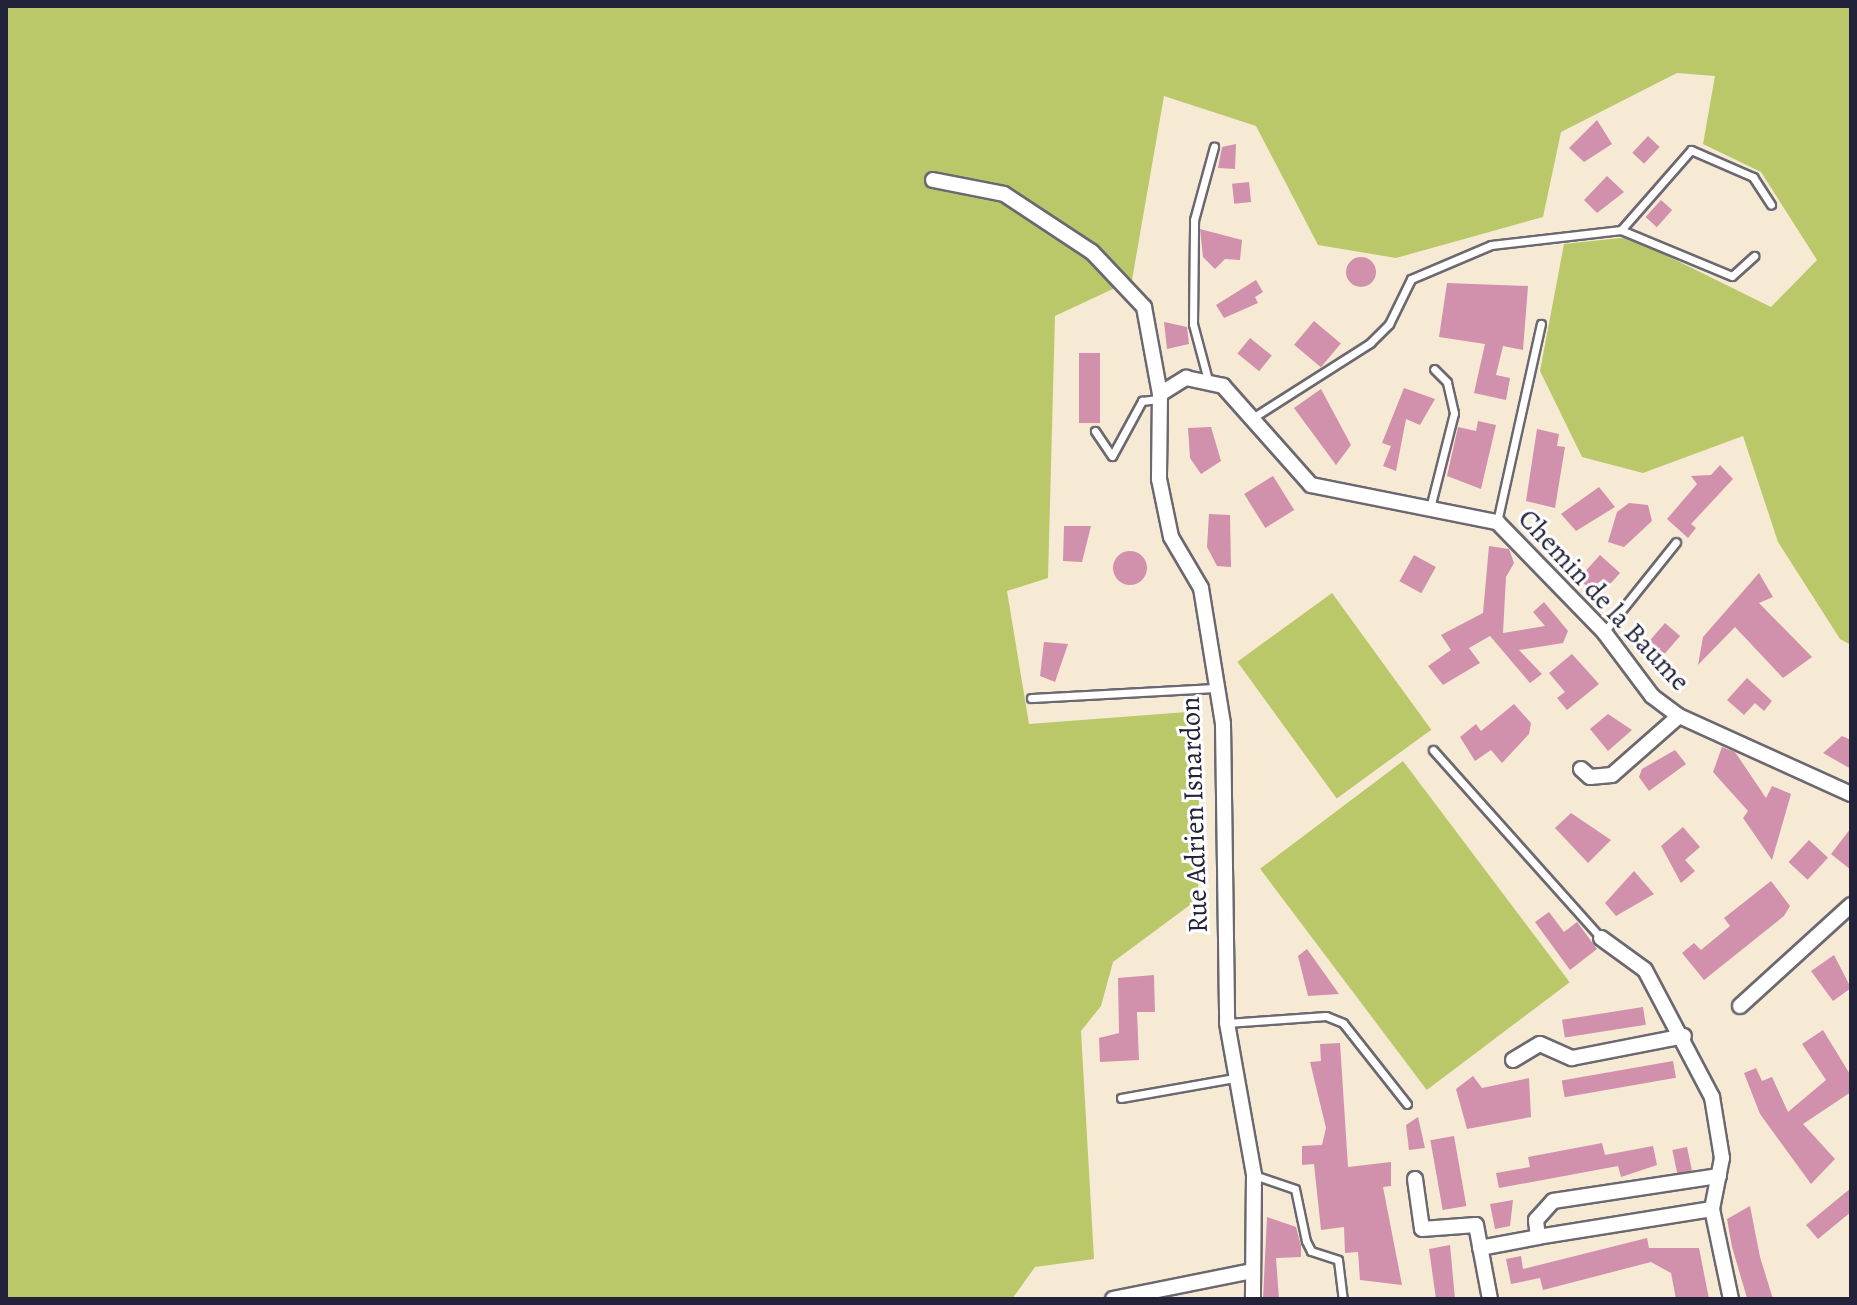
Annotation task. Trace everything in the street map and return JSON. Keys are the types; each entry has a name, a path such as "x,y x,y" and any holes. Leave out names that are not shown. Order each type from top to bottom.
{"street":[{"name":"Rue Adrien Isnardon","path":"933,180 1004,194 1123,277 1144,307 1159,396 1159,479 1171,537 1201,588 1216,688 1227,1023 1234,1078 1254,1175 1253,1299"},
{"path":"1159,396 1186,378 1208,380"},
{"name":"Chemin de la Baume","path":"1208,380 1254,417 1311,485 1497,522 1604,632 1652,696 1679,716 1851,794"},
{"name":"Chemin de la Baume","path":"1581,769 1612,775 1679,716"},
{"path":"1740,1006 1851,905"},
{"path":"1601,938 1645,970 1684,1036 1712,1097 1719,1176 1712,1209 1731,1299"},
{"path":"1513,1060 1540,1044 1572,1058 1684,1036"},
{"path":"1538,1237 1542,1206 1553,1201 1719,1176"},
{"path":"1415,1179 1422,1229 1476,1225 1490,1299"},
{"path":"1480,1248 1712,1209"},
{"path":"1113,1299 1252,1271"}],"lane":[{"path":"1208,380 1193,324 1194,220 1214,147"},
{"path":"1621,230 1691,150 1753,177 1771,205"},
{"path":"1254,417 1370,343 1389,324 1411,279 1491,245 1621,230 1732,276 1754,256"},
{"path":"1497,522 1541,324"},
{"path":"1430,508 1454,413 1447,382 1434,369"},
{"path":"1095,431 1112,456 1142,401 1159,396"},
{"path":"1604,632 1676,542"},
{"path":"1031,698 1216,688"},
{"path":"1433,750 1601,938"},
{"path":"1227,1023 1326,1016 1343,1023 1407,1104"},
{"path":"1121,1098 1234,1078"},
{"path":"1254,1175 1295,1189 1311,1251 1338,1260 1343,1299"}],"green space":[{"path":"6,6 1851,6 1851,645 1840,639 1778,542 1743,436 1643,473 1582,457 1540,371 1564,244 1629,237 1771,307 1817,260 1761,172 1703,144 1715,76 1677,73 1561,132 1543,217 1396,258 1318,245 1256,126 1164,96 1132,280 1055,316 1048,578 1007,591 1029,724 1200,711 1198,899 1113,962 1101,1006 1081,1031 1094,1259 1035,1267 1012,1299 6,1299"},
{"path":"1332,593 1431,730 1337,798 1237,662"},
{"path":"1403,761 1570,982 1427,1090 1260,869"}],"building":[{"path":"1597,120 1612,144 1584,162 1569,148"},
{"path":"1648,136 1660,147 1644,164 1632,153"},
{"path":"1236,144 1235,169 1218,168 1222,147"},
{"path":"1607,176 1624,192 1597,213 1584,200"},
{"path":"1249,182 1251,202 1234,204 1232,184"},
{"path":"1661,200 1672,210 1657,227 1646,217"},
{"path":"1200,229 1242,240 1240,260 1225,259 1215,269 1203,257"},
{"path":"1361,257 1372,261 1376,272 1372,283 1361,287 1350,283 1346,272 1350,261"},
{"path":"1256,280 1263,292 1255,297 1258,303 1224,318 1216,305"},
{"path":"1447,283 1528,286 1523,350 1503,346 1496,375 1510,378 1506,400 1474,393 1485,344 1439,337"},
{"path":"1314,321 1341,343 1321,367 1294,345"},
{"path":"1164,322 1187,327 1189,344 1167,349"},
{"path":"1250,338 1272,356 1259,371 1237,354"},
{"path":"1079,353 1100,353 1100,423 1079,423"},
{"path":"1404,388 1435,399 1420,425 1406,419 1396,471 1383,466 1391,446 1382,443"},
{"path":"1321,389 1351,445 1336,465 1294,408"},
{"path":"1478,421 1496,425 1481,489 1447,476 1458,427 1476,431"},
{"path":"1211,427 1221,461 1201,474 1190,458 1188,428"},
{"path":"1537,429 1559,434 1557,446 1565,447 1555,508 1526,501"},
{"path":"1720,465 1733,479 1691,524 1696,528 1688,538 1667,519 1697,484 1691,476 1711,475"},
{"path":"1273,476 1294,510 1265,528 1244,494"},
{"path":"1599,487 1615,507 1576,531 1561,514"},
{"path":"1629,503 1648,505 1652,521 1624,547 1608,542 1617,512"},
{"path":"1209,514 1230,515 1231,567 1217,566 1207,547"},
{"path":"1064,526 1091,526 1082,562 1063,561"},
{"path":"1489,546 1509,549 1514,563 1506,577 1503,633 1545,626 1533,612 1544,602 1568,631 1563,643 1519,650 1542,674 1530,683 1490,636 1469,648 1480,663 1443,685 1428,666 1451,650 1441,635 1483,613"},
{"path":"1130,551 1142,556 1147,568 1142,580 1130,585 1118,580 1113,568 1118,556"},
{"path":"1414,555 1436,567 1421,593 1399,581"},
{"path":"1600,555 1620,573 1599,597 1579,579"},
{"path":"1759,573 1773,597 1759,603 1812,657 1783,678 1735,627 1698,665 1703,637"},
{"path":"1665,623 1680,636 1656,663 1641,650"},
{"path":"1044,642 1068,644 1055,682 1040,676"},
{"path":"1572,654 1599,684 1567,710 1557,698 1565,692 1549,673"},
{"path":"1747,678 1772,701 1764,711 1755,703 1744,715 1727,700"},
{"path":"1514,704 1531,723 1529,734 1502,763 1491,750 1475,761 1460,737 1476,724 1481,731"},
{"path":"1608,714 1632,730 1608,751 1590,729"},
{"path":"1842,736 1851,740 1851,769 1823,753"},
{"path":"1722,747 1735,752 1766,798 1772,786 1791,794 1772,860 1743,818 1748,811 1713,772"},
{"path":"1675,750 1686,764 1649,791 1639,777 1642,769"},
{"path":"1571,813 1611,840 1588,863 1555,828"},
{"path":"1683,827 1700,847 1685,860 1695,871 1681,883 1661,846"},
{"path":"1851,828 1851,870 1831,854"},
{"path":"1809,840 1828,858 1808,880 1789,862"},
{"path":"1634,871 1654,894 1616,916 1605,903"},
{"path":"1771,881 1790,906 1784,916 1704,980 1682,953 1694,943 1701,950 1730,926 1724,918"},
{"path":"1549,912 1564,932 1577,922 1597,949 1570,970 1535,922"},
{"path":"1307,949 1339,994 1308,996 1298,956"},
{"path":"1834,955 1851,988 1833,1001 1811,971"},
{"path":"1154,975 1155,1012 1137,1012 1139,1060 1100,1062 1099,1038 1119,1033 1118,978"},
{"path":"1643,1007 1646,1025 1565,1038 1562,1020"},
{"path":"1823,1030 1851,1076 1851,1092 1803,1124 1835,1159 1811,1184 1760,1114 1744,1073 1756,1068 1762,1081 1772,1077 1788,1112 1826,1080 1802,1044"},
{"path":"1340,1043 1348,1167 1391,1162 1391,1186 1383,1187 1402,1285 1360,1280 1358,1252 1345,1253 1344,1227 1321,1230 1314,1164 1302,1165 1302,1146 1322,1145 1326,1128 1310,1062 1321,1061 1320,1044"},
{"path":"1673,1061 1676,1078 1565,1097 1562,1081"},
{"path":"1473,1076 1482,1088 1529,1078 1531,1117 1467,1129 1456,1089"},
{"path":"1418,1117 1425,1148 1409,1150 1406,1125"},
{"path":"1454,1136 1466,1206 1443,1210 1430,1140"},
{"path":"1602,1143 1605,1155 1653,1146 1657,1165 1621,1177 1618,1166 1499,1188 1496,1173 1530,1167 1528,1157"},
{"path":"1687,1147 1692,1170 1677,1174 1672,1150"},
{"path":"1851,1188 1851,1212 1818,1239 1806,1225"},
{"path":"1513,1200 1510,1226 1495,1229 1490,1204"},
{"path":"1750,1206 1760,1257 1773,1299 1747,1298 1732,1247 1727,1219"},
{"path":"1267,1217 1296,1227 1301,1246 1301,1257 1276,1258 1279,1299 1263,1299"},
{"path":"1647,1238 1649,1248 1699,1248 1709,1299 1676,1299 1671,1273 1651,1262 1543,1290 1540,1278 1511,1284 1506,1259 1521,1256 1523,1269"},
{"path":"1450,1245 1455,1299 1436,1299 1429,1249"}]}
